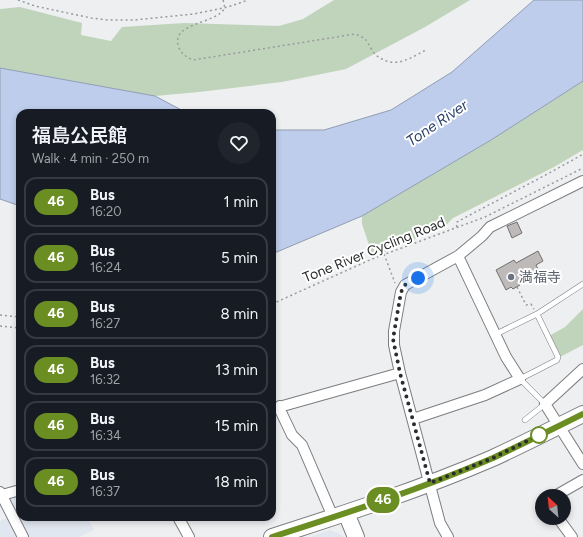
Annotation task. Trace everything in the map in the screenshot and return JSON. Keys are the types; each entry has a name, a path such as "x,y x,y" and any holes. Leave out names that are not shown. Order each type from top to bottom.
{"main road":[{"path":"272,537 430,483 493,458 583,414"},
{"path":"339,515 356,537"}],"street":[{"path":"448,537 440,522 400,373 393,339 401,292 405,285 458,256 482,236 490,227 582,184"},
{"path":"413,419 485,395 520,379 506,357 458,256"},
{"path":"583,369 545,404 560,425 583,464"},
{"path":"276,407 400,373"},
{"path":"276,407 282,412 292,435 302,445 339,515"},
{"path":"567,489 583,480"},
{"path":"16,491 1,493 23,537"},
{"path":"180,521 189,537"},
{"path":"563,525 572,537"}],"lane":[{"path":"496,334 537,314 583,284"},
{"path":"525,420 545,404 520,379 557,360 558,357 537,314"}],"path":[{"path":"18,0 42,8 108,20 134,20 194,14 248,0"},
{"path":"223,0 223,10 217,15 189,27 180,34 177,44 185,56 193,60 355,34 366,38 373,52 379,57 393,63 407,60 426,50"},
{"name":"Tone River Cycling Road","path":"276,302 318,282 384,254 442,234 457,227 457,222 558,169 583,154"},
{"path":"457,227 485,217 583,168"},
{"path":"384,254 395,284 401,292"},
{"path":"517,287 526,305 531,304 537,314"},
{"path":"0,315 16,317"},
{"path":"0,326 16,328"}],"shaded area":[{"path":"16,495 16,518 12,510 11,497"},
{"path":"7,518 16,537 0,537 0,521"},
{"path":"18,521 89,521 94,530 78,537 26,537"},
{"path":"330,530 342,535 343,537 310,537"}],"green space":[{"path":"334,0 470,0 425,27 346,69 282,82 155,96 0,68 0,9 20,7 82,23 81,35 111,41 122,27 184,23 279,26 303,19"},
{"path":"583,81 583,150 554,167 453,218 446,226 373,257 362,224 362,216 491,140"},
{"path":"583,309 583,345 560,357 549,336 565,327"}],"water":[{"name":"Tone River","path":"534,0 583,0 583,81 491,140 362,216 276,252 276,130 324,130 391,110 452,72"},
{"path":"0,68 155,96 179,109 16,109 16,205 0,199"}],"building":[{"path":"517,222 522,233 512,238 507,226"},
{"path":"538,251 543,261 536,265 538,269 523,278 524,279 519,282 520,285 513,289 511,287 506,290 496,270 514,260 516,263"}],"bus line":[{"name":"46","path":"272,537 346,513 430,483 493,458 583,414"}],"place":[{"name":"満福寺","path":"511,277"}],"route":[{"path":"418,278 403,287 393,339 400,373 430,483 493,458 539,435"}]}
